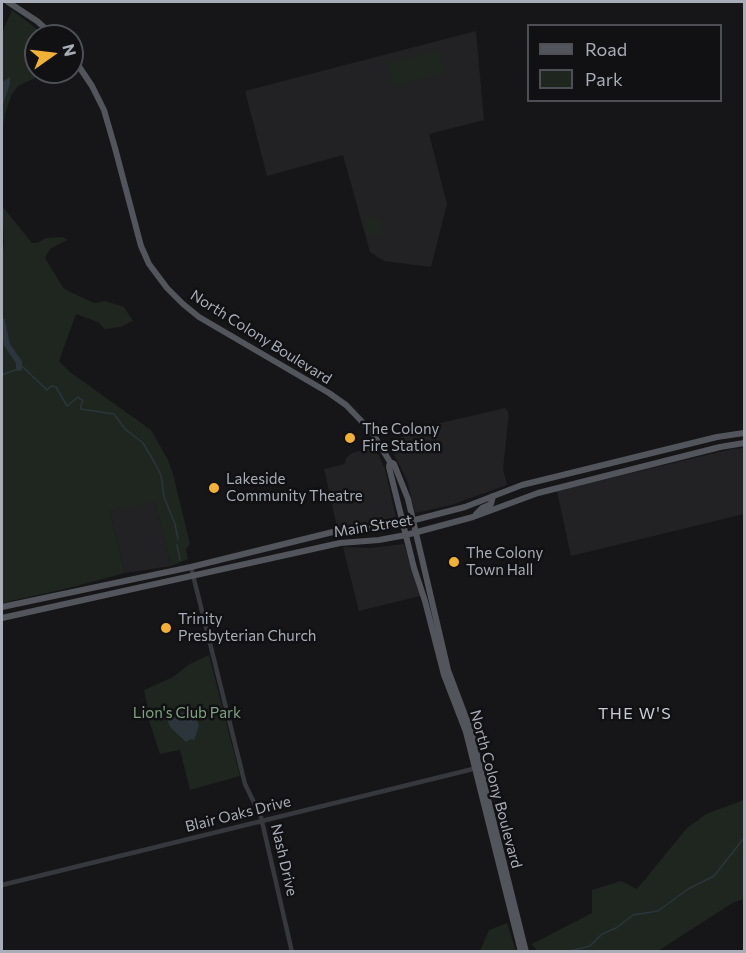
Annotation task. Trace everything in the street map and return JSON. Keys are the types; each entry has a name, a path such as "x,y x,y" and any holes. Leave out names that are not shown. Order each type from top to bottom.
{"main road":[{"path":"8,2 40,24"},
{"name":"North Colony Boulevard","path":"84,73 104,110 141,246 149,264 166,288 199,316 346,405 372,432 390,462 394,464 413,520 448,670 468,723 521,951"},
{"name":"Main Street","path":"2,607 191,567 341,530 403,523 465,507 522,485 717,437 744,433"},
{"name":"Main Street","path":"2,618 340,543 406,535 474,517 538,493 744,443"},
{"name":"North Colony Boulevard","path":"390,462 389,467 406,535 444,675 478,768 526,951"},
{"path":"474,517 482,508 491,504 493,496"},
{"path":"74,590 76,601"}],"street":[{"name":"Nash Drive","path":"191,567 245,784 262,821 292,951"},
{"name":"Blair Oaks Drive","path":"2,885 478,768"}],"shaded area":[{"path":"476,31 484,120 429,134 447,204 431,267 384,261 370,252 343,155 267,176 245,91"},
{"path":"10,77 10,84 2,107 2,80"},
{"path":"505,408 509,413 503,469 507,485 451,505 415,513 407,480 390,447 403,436 419,428"},
{"path":"375,447 385,469 396,517 376,523 337,527 324,469 345,464 346,458 352,453"},
{"path":"744,448 744,514 571,556 557,491"},
{"path":"155,500 171,566 125,573 110,512"},
{"path":"404,544 420,596 359,611 343,547 369,548"},
{"path":"178,713 193,713 196,716 199,726 194,740 186,742 170,727 166,716 176,717"}],"green space":[{"path":"12,10 30,24 24,24 24,83 18,86 11,96 2,135 2,33"},
{"path":"439,50 445,73 393,87 387,63"},
{"path":"2,206 32,243 46,238 63,237 67,240 50,249 45,258 64,289 94,303 105,301 124,307 133,321 120,327 105,329 98,322 76,314 59,361 70,372 151,430 173,474 190,544 186,549 188,559 171,566 155,501 110,512 125,573 2,603 2,260 4,242"},
{"path":"366,216 383,219 382,236 367,235"},
{"name":"Lion's Club Park","path":"209,655 240,776 190,790 180,750 160,754 146,711 148,709 144,690 173,677 188,665"},
{"path":"744,800 744,899 734,902 658,951 537,951 532,944 592,913 592,890 621,881 637,889 687,828 706,814"},
{"path":"507,923 516,951 480,951 489,930"}],"waterway":[{"path":"2,321 7,345 19,362 19,368"},
{"path":"2,375 23,367 47,390 51,386 56,387 67,406 78,397 83,401 81,409 114,414 125,429 143,443 161,475 164,497 175,524 178,539"},
{"path":"177,545 180,560"},
{"path":"566,952 590,946 602,934 616,928 633,915 658,911 688,889 714,876 744,838"}],"place":[{"name":"The Colony Fire Station","path":"350,438"},
{"name":"Lakeside Community Theatre","path":"214,488"},
{"name":"The Colony Town Hall","path":"454,562"},
{"name":"Trinity Presbyterian Church","path":"166,628"}],"district":[{"name":"THE W'S","path":"635,714"}]}
